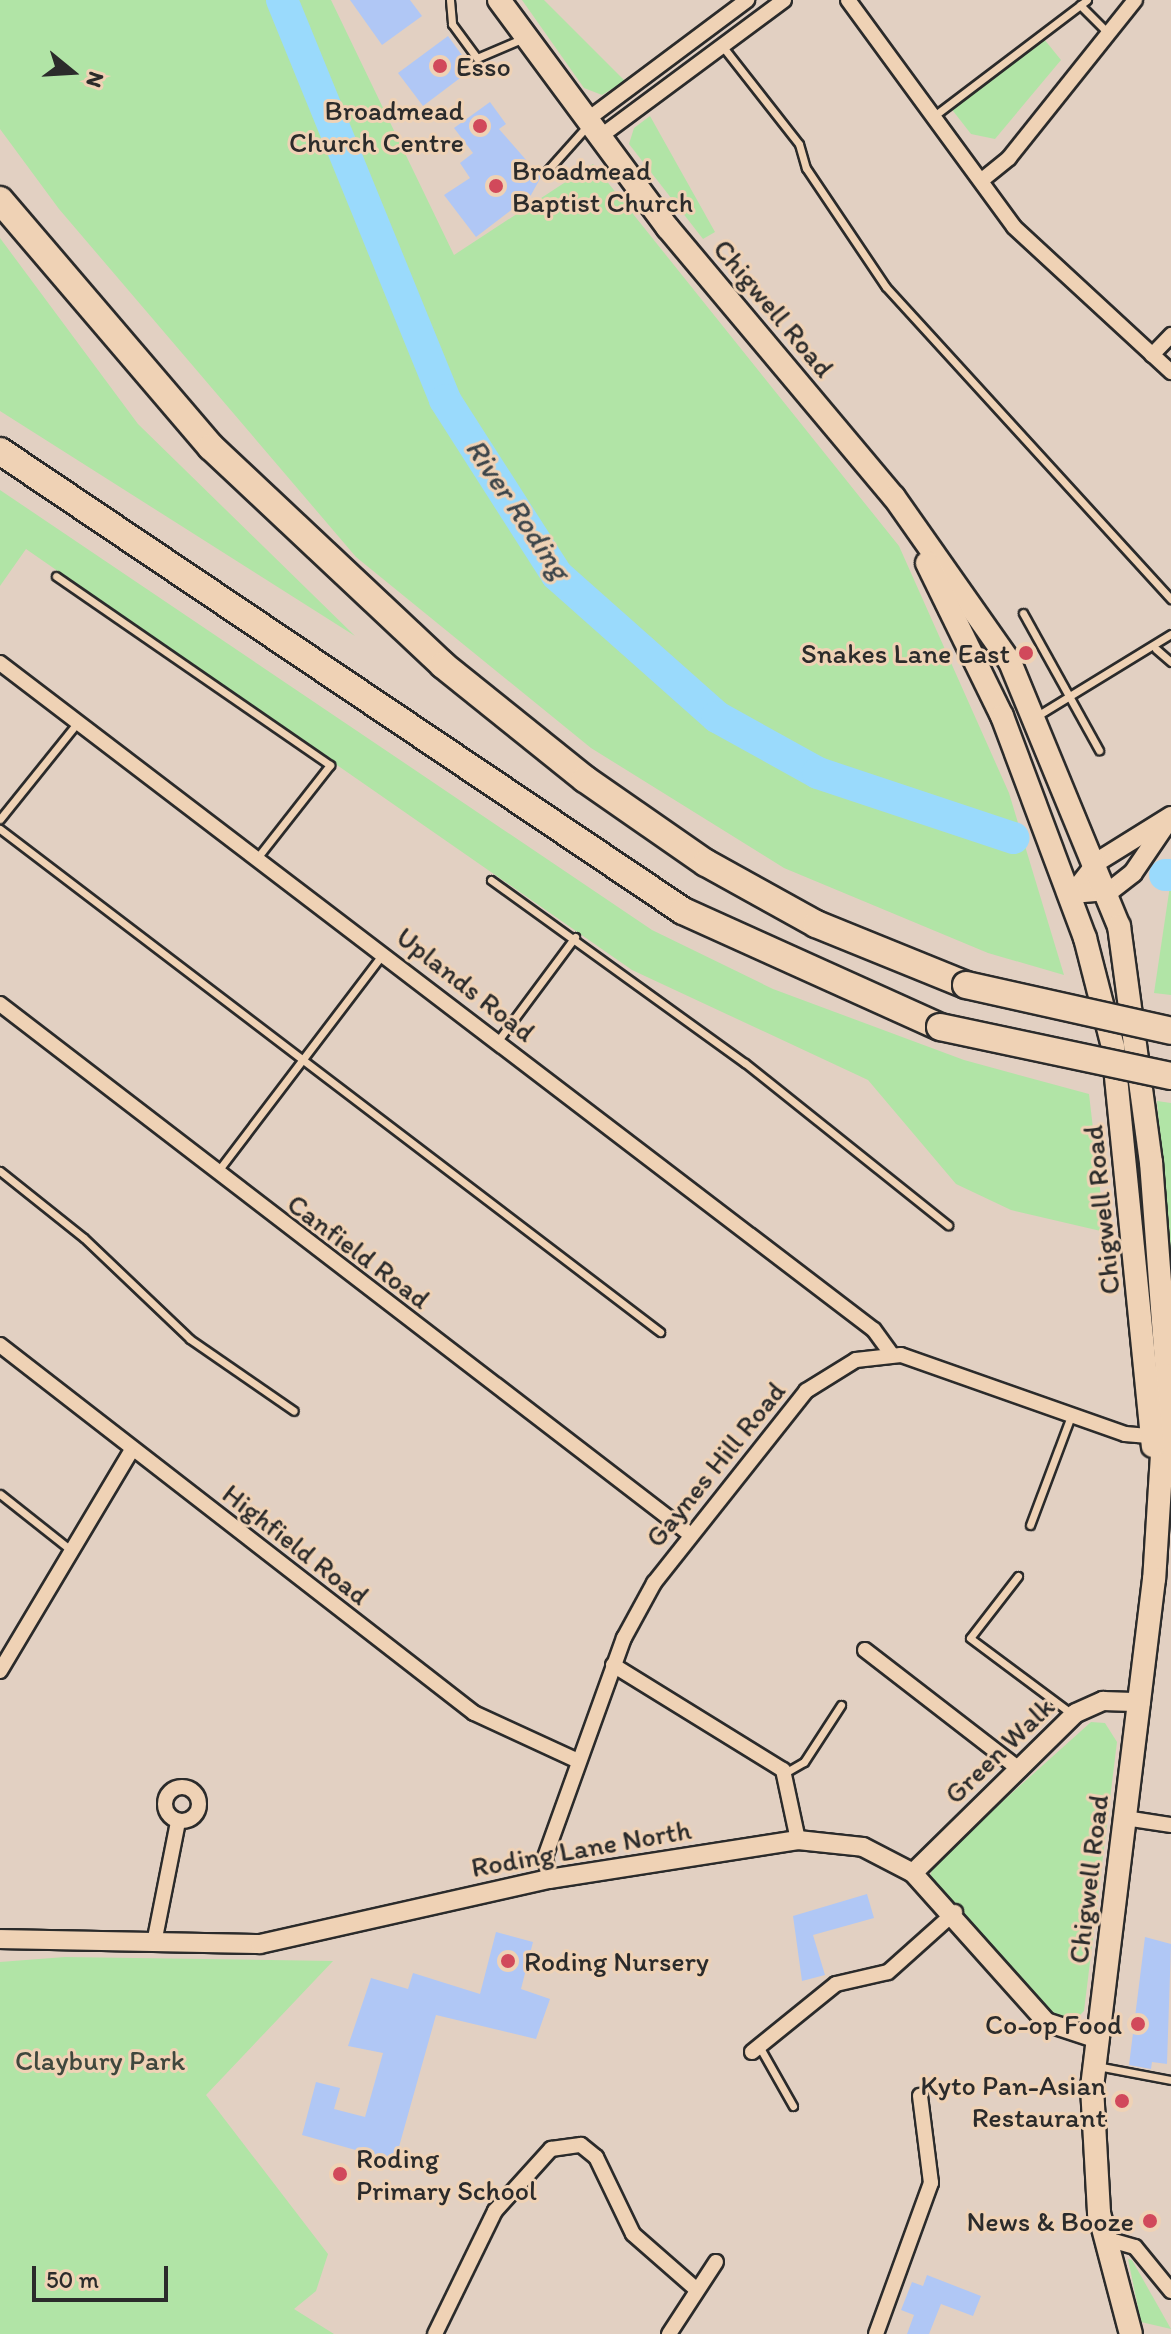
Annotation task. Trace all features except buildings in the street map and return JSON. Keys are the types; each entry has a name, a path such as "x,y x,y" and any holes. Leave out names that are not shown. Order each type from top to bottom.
{"highway":[{"path":"0,200 211,447 443,665 585,779 706,863 816,924 966,985 1171,1031"},
{"path":"0,451 683,911 940,1027 1171,1076"}],"main road":[{"name":"Chigwell Road","path":"499,0 668,228 894,497 1010,662 1110,891 1124,947 1167,1296 1158,1437 1159,1526 1164,1557 1125,1818 1095,2066 1090,2135 1107,2239 1131,2334"},
{"name":"Chigwell Road","path":"894,497 1002,716 1072,894 1113,1047 1144,1358 1158,1437"}],"street":[{"path":"593,126 747,0"},
{"path":"593,126 723,47 784,0"},
{"path":"848,0 1014,227 1171,372"},
{"path":"982,180 1009,158 1135,0"},
{"path":"1152,355 1171,335"},
{"name":"Uplands Road","path":"0,663 79,720 874,1330 892,1355"},
{"path":"1072,894 1097,862 1171,816"},
{"path":"1072,894 1110,891 1133,873 1171,816"},
{"name":"Canfield Road","path":"0,1004 216,1174 691,1535"},
{"name":"Highfield Road","path":"0,1345 474,1713 576,1760"},
{"name":"Gaynes Hill Road","path":"549,1879 545,1857 576,1760 613,1665 654,1583 806,1391 856,1360 892,1355 1072,1414 1158,1437"},
{"path":"0,1671 132,1450"},
{"path":"0,1640 13,1650"},
{"path":"865,1650 1020,1770"},
{"path":"613,1665 783,1774 798,1840"},
{"name":"Green Walk","path":"913,1873 1074,1715 1103,1701 1141,1702"},
{"path":"1125,1818 1171,1825"},
{"path":"155,1938 178,1822"},
{"name":"Roding Lane North","path":"0,1939 155,1938 260,1944 549,1879 798,1840 863,1847 913,1873 955,1912 1046,2022 1098,2039"},
{"path":"756,2049 836,1984 888,1972 955,1912"},
{"path":"876,2334 931,2183 920,2096"},
{"path":"435,2334 495,2211 551,2149 581,2145 596,2157 633,2234 697,2290"},
{"path":"1107,2239 1135,2247 1171,2291"},
{"path":"669,2334 716,2262"}],"lane":[{"path":"450,0 452,24 477,58 506,52 526,36"},
{"path":"934,116 1084,2 1108,33"},
{"path":"723,47 799,144 806,168 886,287 1171,599"},
{"path":"547,171 593,126"},
{"path":"56,576 330,765 257,858"},
{"path":"1023,613 1074,693 1099,750"},
{"path":"1035,718 1156,649 1171,634"},
{"path":"1156,649 1171,662"},
{"path":"0,819 79,720"},
{"path":"0,829 660,1332"},
{"path":"491,880 575,937 948,1225"},
{"path":"497,1042 575,937"},
{"path":"216,1174 384,953"},
{"path":"0,1171 84,1238 98,1259 190,1339 294,1411"},
{"path":"1144,1358 1156,1337 1155,1296 1167,1296"},
{"path":"1030,1525 1072,1414"},
{"path":"0,1494 72,1551"},
{"path":"1018,1576 970,1638 1074,1715"},
{"path":"783,1774 804,1762 841,1705"},
{"path":"756,2049 793,2106"},
{"path":"1095,2066 1171,2080"}],"green space":[{"path":"0,0 331,0 454,255 593,164 899,546 1009,793 1064,975 988,953 784,868 591,748 356,557 59,209 0,129"},
{"path":"522,0 544,0 625,81 602,95 584,88"},
{"path":"1044,39 1061,60 995,139 971,134 950,107"},
{"path":"650,116 715,232 703,239 629,144 634,128"},
{"path":"0,238 138,424 355,636 0,411"},
{"path":"0,490 652,930 773,989 964,1060 1089,1094 1105,1232 1011,1210 956,1184 868,1080 632,970 26,549 0,586"},
{"path":"1171,879 1171,995 1154,993"},
{"path":"1157,1101 1171,1103 1171,1260"},
{"path":"1091,1722 1105,1723 1117,1742 1084,2011 1071,2024 1050,2018 930,1876 935,1862"},
{"name":"Claybury Park","path":"65,1957 333,1961 206,2095 328,2254 316,2291 294,2309 334,2334 0,2334 0,1962"},
{"path":"1128,2259 1132,2260 1171,2329 1141,2322"}],"waterway":[{"name":"River Roding","path":"282,0 445,400 557,575 717,717 818,773 1013,838"},
{"name":"River Roding","path":"1165,875 1171,875"}],"place":[{"name":"Esso","path":"440,66"},
{"name":"Broadmead Church Centre","path":"480,126"},
{"name":"Broadmead Baptist Church","path":"496,186"},
{"name":"Snakes Lane East","path":"1026,653"},
{"name":"Roding Nursery","path":"508,1961"},
{"name":"Co-op Food","path":"1138,2024"},
{"name":"Kyto Pan-Asian Restaurant","path":"1122,2101"},
{"name":"Roding Primary School","path":"340,2174"},
{"name":"News & Booze","path":"1150,2221"}]}
